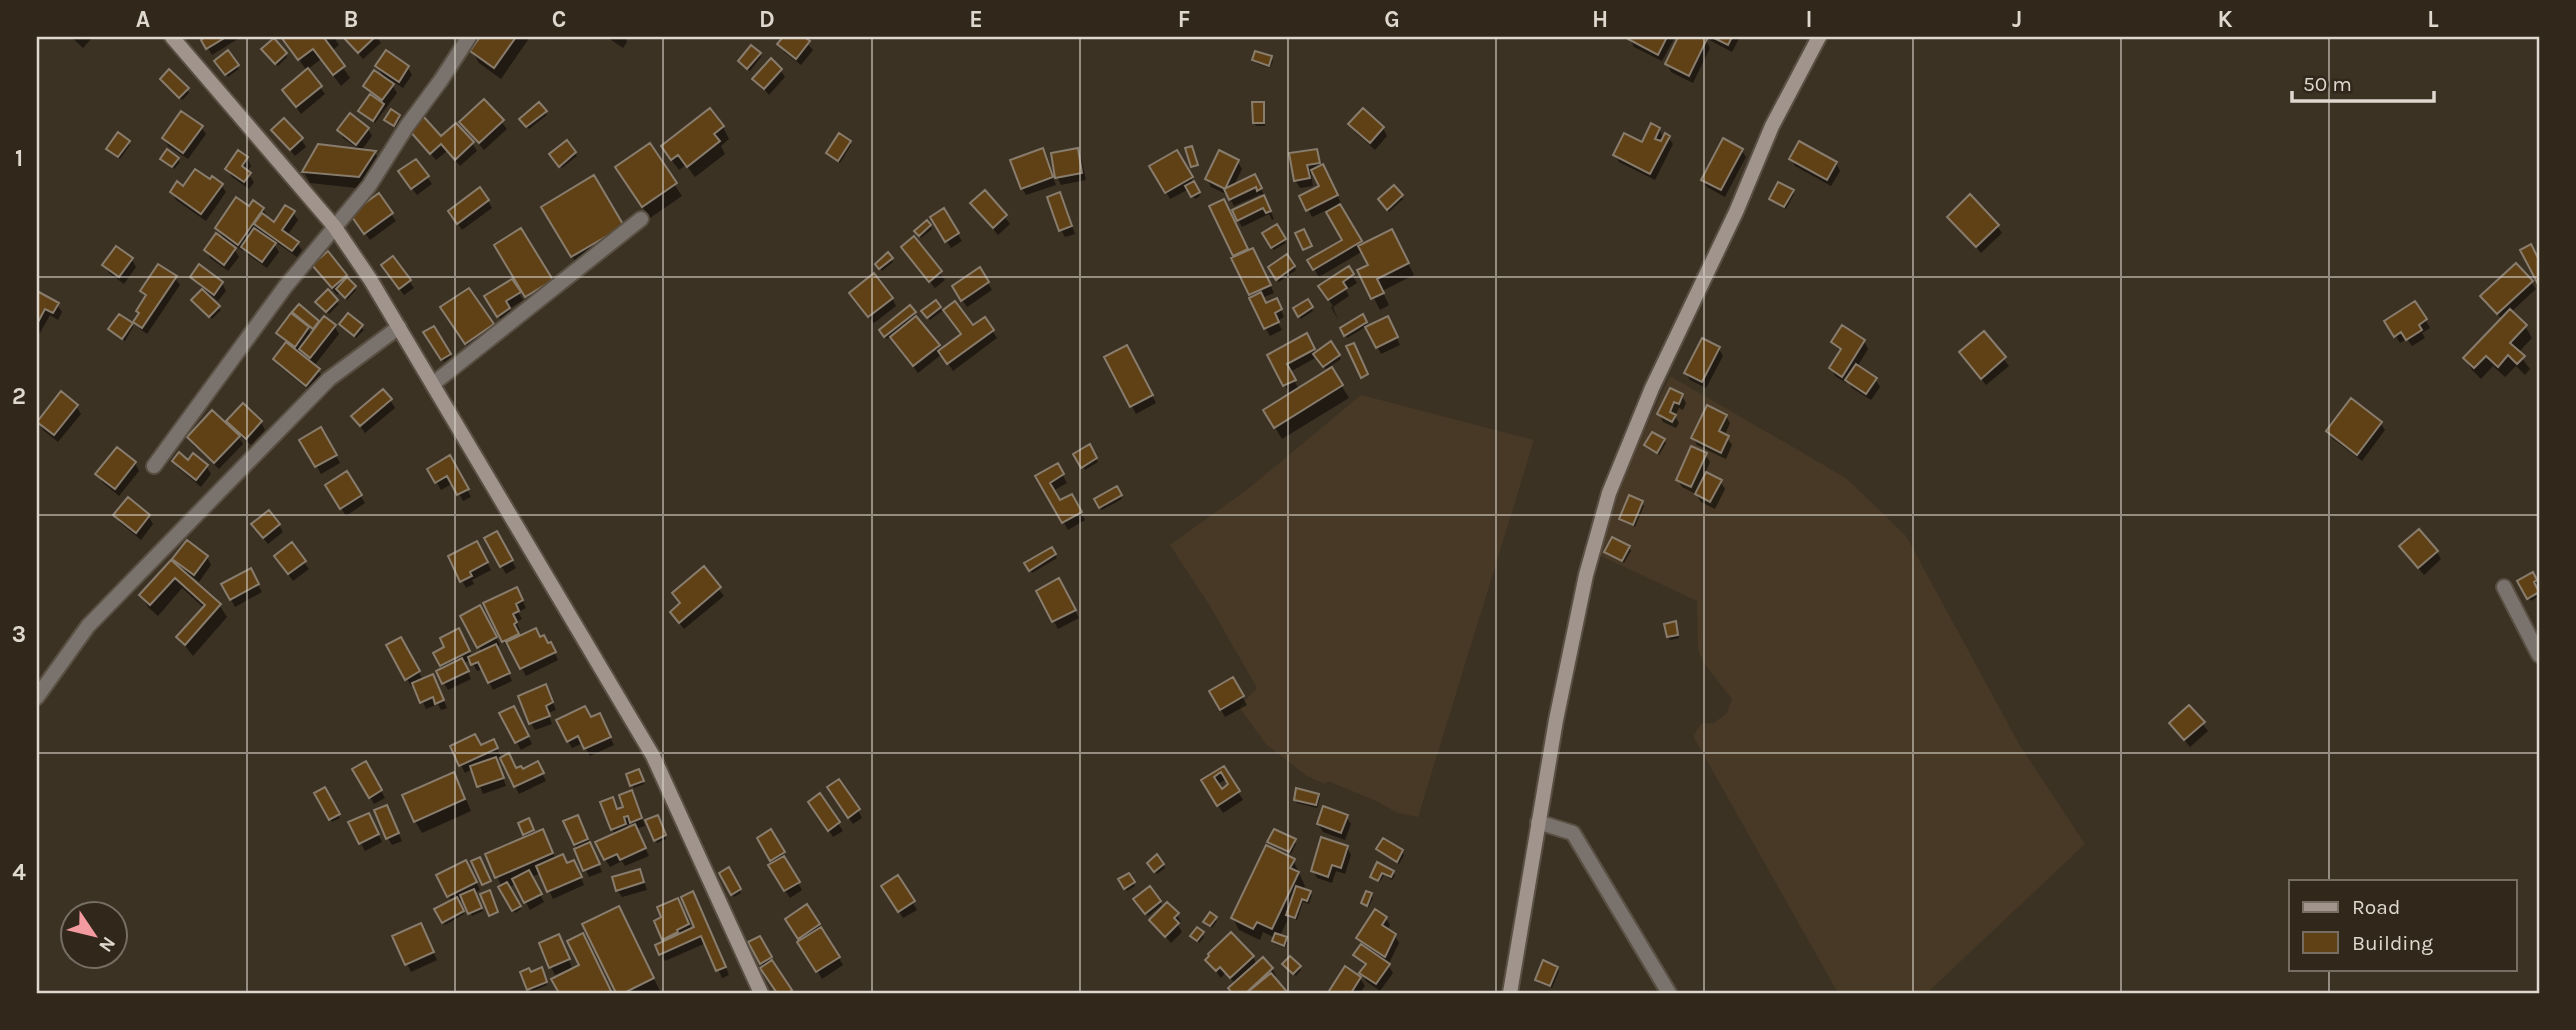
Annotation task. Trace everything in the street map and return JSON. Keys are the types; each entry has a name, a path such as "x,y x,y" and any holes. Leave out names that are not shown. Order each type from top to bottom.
{"street":[{"path":"172,37 334,226 434,383 653,756 761,993"},
{"path":"154,466 285,287 369,186 469,37"},
{"path":"1510,993 1538,822 1586,575 1609,493 1651,387 1737,212 1772,126 1819,37"},
{"path":"434,383 640,219"},
{"path":"37,697 88,626 319,388 399,327"},
{"path":"2504,587 2539,655"},
{"path":"1538,822 1573,833 1669,993"}],"shaded area":[{"path":"1670,376 1846,478 1906,536 2019,744 2085,844 1927,993 1838,993 1693,736 1701,724 1714,723 1727,713 1732,699 1703,662 1698,649 1697,601 1599,555 1627,468"},
{"path":"1361,395 1534,440 1418,817 1398,813 1328,781 1325,784 1307,776 1266,744 1239,707 1257,688 1210,606 1170,545 1248,489"}],"building":[{"path":"205,37 226,37 206,49 201,40"},
{"path":"281,37 329,37 325,39 345,66 333,75 313,49 298,60"},
{"path":"343,37 375,37 358,53"},
{"path":"480,37 516,37 494,68 470,51"},
{"path":"783,37 804,37 810,41 796,59 777,44"},
{"path":"1667,37 1658,55 1628,39"},
{"path":"1678,37 1707,39 1689,76 1665,64"},
{"path":"1712,37 1732,37 1728,45"},
{"path":"274,38 287,53 275,64 261,49"},
{"path":"751,45 761,53 747,69 738,61"},
{"path":"228,50 239,65 225,75 214,61"},
{"path":"386,50 409,66 399,82 375,66"},
{"path":"1255,51 1272,56 1269,66 1252,60"},
{"path":"771,58 782,69 764,89 752,79"},
{"path":"308,68 322,86 296,107 282,90"},
{"path":"169,69 189,88 179,98 160,79"},
{"path":"374,70 394,84 382,100 363,86"},
{"path":"370,94 384,104 373,121 358,111"},
{"path":"484,99 504,120 479,143 459,122"},
{"path":"539,102 547,111 526,127 519,119"},
{"path":"1252,102 1264,102 1264,123 1253,123"},
{"path":"710,108 724,126 714,134 720,141 687,167 678,155 671,160 661,146"},
{"path":"1363,108 1384,127 1370,143 1348,124"},
{"path":"391,109 400,115 394,126 384,120"},
{"path":"181,111 203,126 183,153 162,138"},
{"path":"350,113 369,128 356,145 337,130"},
{"path":"423,116 441,136 456,123 474,142 455,160 441,144 430,154 408,129"},
{"path":"284,118 303,138 290,150 271,130"},
{"path":"1651,123 1660,128 1655,139 1661,141 1665,133 1670,136 1650,174 1613,155 1624,133 1642,142"},
{"path":"118,132 130,141 118,157 106,149"},
{"path":"839,133 851,141 838,161 826,153"},
{"path":"1723,138 1743,149 1721,190 1701,180"},
{"path":"567,140 576,152 559,167 549,154"},
{"path":"1799,141 1837,162 1827,180 1789,159"},
{"path":"650,143 677,183 642,207 615,167"},
{"path":"318,144 376,151 359,177 302,172"},
{"path":"1192,146 1198,165 1191,167 1185,148"},
{"path":"1043,148 1053,177 1021,189 1010,160"},
{"path":"1078,148 1082,173 1055,178 1051,153"},
{"path":"167,149 179,158 172,167 160,159"},
{"path":"1317,149 1320,163 1307,165 1310,178 1294,181 1289,153"},
{"path":"238,150 248,157 242,166 251,173 244,182 225,169"},
{"path":"1177,150 1193,177 1165,193 1149,166"},
{"path":"1219,150 1239,160 1225,189 1205,179"},
{"path":"416,159 429,176 411,189 398,171"},
{"path":"1323,164 1338,195 1306,211 1299,196 1319,186 1311,170"},
{"path":"195,169 223,184 201,214 170,192 177,181 183,186"},
{"path":"1255,174 1262,188 1257,191 1256,187 1229,200 1224,189"},
{"path":"594,175 624,226 571,257 541,207"},
{"path":"1194,181 1200,192 1191,197 1185,186"},
{"path":"1778,182 1794,190 1784,207 1769,199"},
{"path":"1394,185 1403,195 1387,210 1378,199"},
{"path":"480,187 489,200 457,224 448,211"},
{"path":"985,190 1007,215 993,228 970,203"},
{"path":"1060,192 1072,226 1059,231 1047,197"},
{"path":"379,193 393,213 364,234 350,214"},
{"path":"1970,194 1999,225 1976,247 1947,217"},
{"path":"1264,195 1271,211 1266,213 1263,208 1237,221 1232,210"},
{"path":"236,197 249,206 253,200 264,208 238,245 215,228"},
{"path":"1224,199 1248,249 1233,256 1209,206"},
{"path":"1340,204 1362,241 1313,270 1307,260 1342,240 1326,212"},
{"path":"285,205 295,211 282,230 299,242 292,251 254,224 262,213 274,222"},
{"path":"944,208 959,233 945,242 930,217"},
{"path":"927,220 931,225 919,236 914,231"},
{"path":"1277,224 1286,239 1271,248 1262,233"},
{"path":"254,228 276,243 262,262 241,247"},
{"path":"521,228 553,280 525,297 494,245"},
{"path":"1304,229 1312,246 1303,250 1295,233"},
{"path":"1392,229 1409,263 1377,279 1384,293 1371,299 1357,270 1368,265 1358,246"},
{"path":"216,233 236,248 224,265 204,250"},
{"path":"914,236 942,271 929,282 901,247"},
{"path":"2531,244 2539,260 2539,286 2520,250"},
{"path":"116,246 133,258 119,277 102,265"},
{"path":"1253,248 1271,285 1249,295 1231,258"},
{"path":"328,251 347,275 332,288 312,265"},
{"path":"888,252 893,258 879,269 875,264"},
{"path":"1287,254 1295,266 1276,280 1268,267"},
{"path":"393,256 411,280 399,289 381,265"},
{"path":"2516,263 2533,281 2497,314 2480,296"},
{"path":"158,264 177,276 142,328 133,322 146,295 140,291"},
{"path":"199,264 223,282 214,295 190,277"},
{"path":"1349,266 1354,274 1343,282 1347,288 1328,300 1318,286"},
{"path":"980,267 989,282 961,301 952,286"},
{"path":"874,273 893,298 868,317 849,293"},
{"path":"347,277 356,286 345,298 336,289"},
{"path":"512,279 521,292 506,301 510,308 497,317 484,296"},
{"path":"469,288 494,324 465,344 440,307"},
{"path":"202,289 220,306 209,317 191,300"},
{"path":"328,289 338,300 326,312 315,302"},
{"path":"37,291 59,303 53,313 45,309 37,324"},
{"path":"1261,292 1266,303 1277,298 1282,309 1275,313 1279,322 1264,329 1249,298"},
{"path":"1308,299 1313,307 1298,317 1293,308"},
{"path":"936,300 941,307 927,318 921,311"},
{"path":"955,301 973,325 985,317 994,330 947,364 938,351 961,334 943,310"},
{"path":"2415,301 2427,319 2419,325 2422,330 2406,340 2401,332 2394,337 2384,321"},
{"path":"299,304 319,321 313,329 292,312"},
{"path":"910,305 916,312 884,337 879,330"},
{"path":"2510,309 2527,325 2510,343 2525,356 2517,364 2508,355 2498,367 2486,356 2474,368 2463,358"},
{"path":"291,313 309,327 295,347 276,333"},
{"path":"348,313 363,325 354,336 339,324"},
{"path":"119,314 133,323 122,339 108,329"},
{"path":"1363,314 1367,322 1344,336 1340,328"},
{"path":"324,316 336,325 310,358 299,349"},
{"path":"916,316 940,345 913,366 890,337"},
{"path":"1388,316 1398,337 1376,348 1365,327"},
{"path":"1842,325 1865,340 1842,377 1829,368 1841,349 1831,342"},
{"path":"434,326 451,354 441,360 423,332"},
{"path":"1984,331 2006,357 1981,379 1959,352"},
{"path":"1307,333 1315,349 1287,364 1296,380 1283,386 1267,355"},
{"path":"1702,338 1720,347 1702,382 1684,373"},
{"path":"1331,341 1340,355 1323,367 1313,354"},
{"path":"286,342 320,369 306,386 273,359"},
{"path":"1354,343 1368,374 1361,378 1346,346"},
{"path":"1127,345 1153,395 1130,407 1104,357"},
{"path":"1856,364 1877,378 1866,394 1845,380"},
{"path":"1332,367 1343,385 1274,428 1263,410"},
{"path":"1670,388 1683,394 1679,404 1674,402 1670,412 1676,415 1672,422 1657,414"},
{"path":"383,389 392,399 360,426 351,416"},
{"path":"61,391 78,405 54,435 37,422"},
{"path":"2351,398 2382,422 2357,455 2326,431"},
{"path":"243,403 262,421 246,439 226,421"},
{"path":"1707,405 1727,415 1719,431 1729,436 1721,453 1691,438"},
{"path":"212,410 240,436 214,463 187,437"},
{"path":"321,427 337,455 315,467 299,440"},
{"path":"1652,432 1665,439 1657,453 1644,445"},
{"path":"1090,444 1097,458 1081,468 1073,454"},
{"path":"1691,446 1707,453 1691,487 1676,480"},
{"path":"117,447 136,462 115,489 95,474"},
{"path":"179,452 188,460 193,453 208,465 196,480 172,461"},
{"path":"450,455 469,489 457,495 447,476 435,483 427,469"},
{"path":"1058,463 1064,474 1050,483 1060,500 1072,494 1082,512 1062,523 1035,476"},
{"path":"347,471 362,495 340,509 325,485"},
{"path":"1706,472 1722,480 1710,502 1695,494"},
{"path":"1117,486 1122,495 1099,508 1094,499"},
{"path":"1629,495 1643,501 1633,525 1619,519"},
{"path":"128,497 150,515 136,533 113,515"},
{"path":"269,510 280,524 263,538 251,524"},
{"path":"2419,529 2438,551 2418,568 2399,546"},
{"path":"497,531 513,560 500,567 484,538"},
{"path":"1612,537 1630,546 1622,561 1604,552"},
{"path":"187,540 208,556 194,575 172,559"},
{"path":"477,541 488,562 470,572 472,576 460,582 448,556"},
{"path":"292,542 306,561 288,574 274,556"},
{"path":"1052,547 1056,554 1029,571 1024,563"},
{"path":"171,560 221,604 185,645 176,637 205,605 175,578 150,605 139,595"},
{"path":"704,566 721,587 679,623 670,612 680,603 672,593"},
{"path":"251,568 259,584 230,600 221,584"},
{"path":"2533,572 2539,592 2527,599 2517,581"},
{"path":"1059,578 1076,610 1052,622 1036,591"},
{"path":"517,587 523,600 516,604 519,611 513,614 519,634 502,642 483,603"},
{"path":"480,605 497,637 477,648 460,616"},
{"path":"1676,621 1678,635 1667,637 1664,624"},
{"path":"459,628 470,651 440,666 433,653 444,647 440,638"},
{"path":"536,628 540,637 544,635 556,652 520,669 506,642"},
{"path":"401,637 420,671 405,680 386,645"},
{"path":"496,644 510,673 488,683 478,662 471,665 468,657"},
{"path":"462,658 469,671 442,684 436,671"},
{"path":"433,674 444,700 435,704 433,697 420,703 412,683"},
{"path":"1233,677 1244,696 1220,710 1209,691"},
{"path":"546,684 553,702 546,706 550,716 529,724 518,696"},
{"path":"2189,705 2205,722 2184,740 2169,723"},
{"path":"514,706 529,736 515,743 499,713"},
{"path":"585,706 591,717 600,713 611,737 584,749 578,736 567,742 556,720"},
{"path":"475,734 481,745 494,739 498,748 459,766 450,746"},
{"path":"509,753 516,768 521,766 523,769 538,761 544,773 514,787 500,758"},
{"path":"496,757 504,778 477,787 470,766"},
{"path":"366,761 382,790 369,798 352,769"},
{"path":"1224,766 1240,791 1217,806 1201,780","holes":["1221,772 1228,784 1222,789 1214,777"]},
{"path":"639,769 644,781 630,786 626,774"},
{"path":"454,772 465,799 414,822 402,795"},
{"path":"839,779 860,809 848,818 827,787"},
{"path":"325,787 340,814 329,820 314,793"},
{"path":"1296,788 1319,794 1316,805 1294,800"},
{"path":"632,790 642,818 630,823 628,816 624,817 626,824 611,830 600,802 613,797 617,809 623,807 619,795"},
{"path":"820,793 840,822 828,831 808,802"},
{"path":"387,805 399,833 386,839 374,810"},
{"path":"1323,806 1348,815 1341,833 1317,824"},
{"path":"369,813 379,834 359,844 348,822"},
{"path":"578,815 588,839 574,845 563,821"},
{"path":"658,815 666,835 654,841 645,820"},
{"path":"529,818 534,830 523,835 518,823"},
{"path":"635,824 646,848 620,860 617,854 604,860 595,842"},
{"path":"543,829 553,853 495,878 485,854"},
{"path":"771,829 785,852 770,861 757,838"},
{"path":"1274,829 1296,839 1289,852 1267,842"},
{"path":"1321,837 1348,846 1341,868 1332,865 1328,877 1311,871"},
{"path":"1383,838 1403,850 1397,862 1376,849"},
{"path":"590,842 600,864 583,871 574,849"},
{"path":"1266,845 1295,859 1290,868 1299,872 1272,929 1257,922 1253,929 1231,918"},
{"path":"563,854 567,863 574,860 582,877 547,892 536,866"},
{"path":"1157,854 1164,864 1154,872 1147,863"},
{"path":"784,856 800,882 784,891 768,865"},
{"path":"480,857 491,881 482,885 471,861"},
{"path":"466,860 477,882 447,897 436,875"},
{"path":"1377,862 1394,871 1391,877 1382,873 1378,881 1370,877"},
{"path":"729,867 741,889 731,895 719,873"},
{"path":"640,869 644,882 616,891 612,877"},
{"path":"529,870 542,894 524,903 512,879"},
{"path":"1129,873 1135,882 1124,889 1118,879"},
{"path":"898,875 915,901 898,912 881,886"},
{"path":"507,882 521,906 512,911 498,887"},
{"path":"1150,886 1161,901 1145,914 1133,899"},
{"path":"1296,886 1311,891 1307,901 1302,899 1295,918 1286,915"},
{"path":"474,889 482,908 468,914 460,895"},
{"path":"490,890 498,912 489,916 480,894"},
{"path":"693,891 726,967 716,971 701,936 659,955 655,945 694,927 681,897"},
{"path":"1366,891 1372,893 1367,906 1361,903"},
{"path":"457,897 464,911 442,923 434,909"},
{"path":"678,898 689,924 662,940 654,921 661,917 657,907"},
{"path":"1167,902 1179,913 1174,918 1179,923 1165,937 1149,920"},
{"path":"807,904 820,924 798,939 785,919"},
{"path":"619,906 654,978 624,993 616,993 582,924"},
{"path":"1375,909 1387,917 1382,925 1396,934 1385,957 1356,938"},
{"path":"1210,912 1217,917 1210,926 1203,922"},
{"path":"421,923 434,952 405,965 392,936"},
{"path":"821,927 840,957 816,972 797,942"},
{"path":"1197,927 1204,932 1197,941 1190,936"},
{"path":"1231,932 1254,956 1230,978 1220,967 1216,971 1205,960"},
{"path":"583,933 611,991 559,993 551,979 579,965 567,941"},
{"path":"1275,933 1287,937 1284,946 1272,941"},
{"path":"559,934 570,959 549,968 539,943"},
{"path":"760,936 772,957 760,964 748,942"},
{"path":"1361,944 1390,964 1376,984 1359,973 1366,964 1353,955"},
{"path":"1290,956 1301,966 1293,974 1282,964"},
{"path":"1263,957 1273,968 1246,993 1232,993 1228,988"},
{"path":"772,960 792,990 788,993 777,993 760,968"},
{"path":"1543,960 1558,967 1550,986 1535,980"},
{"path":"1345,966 1361,977 1351,993 1332,993 1329,991"},
{"path":"542,967 547,982 527,990 520,972 529,968 531,972"},
{"path":"1271,973 1288,993 1250,993 1249,991"}]}
